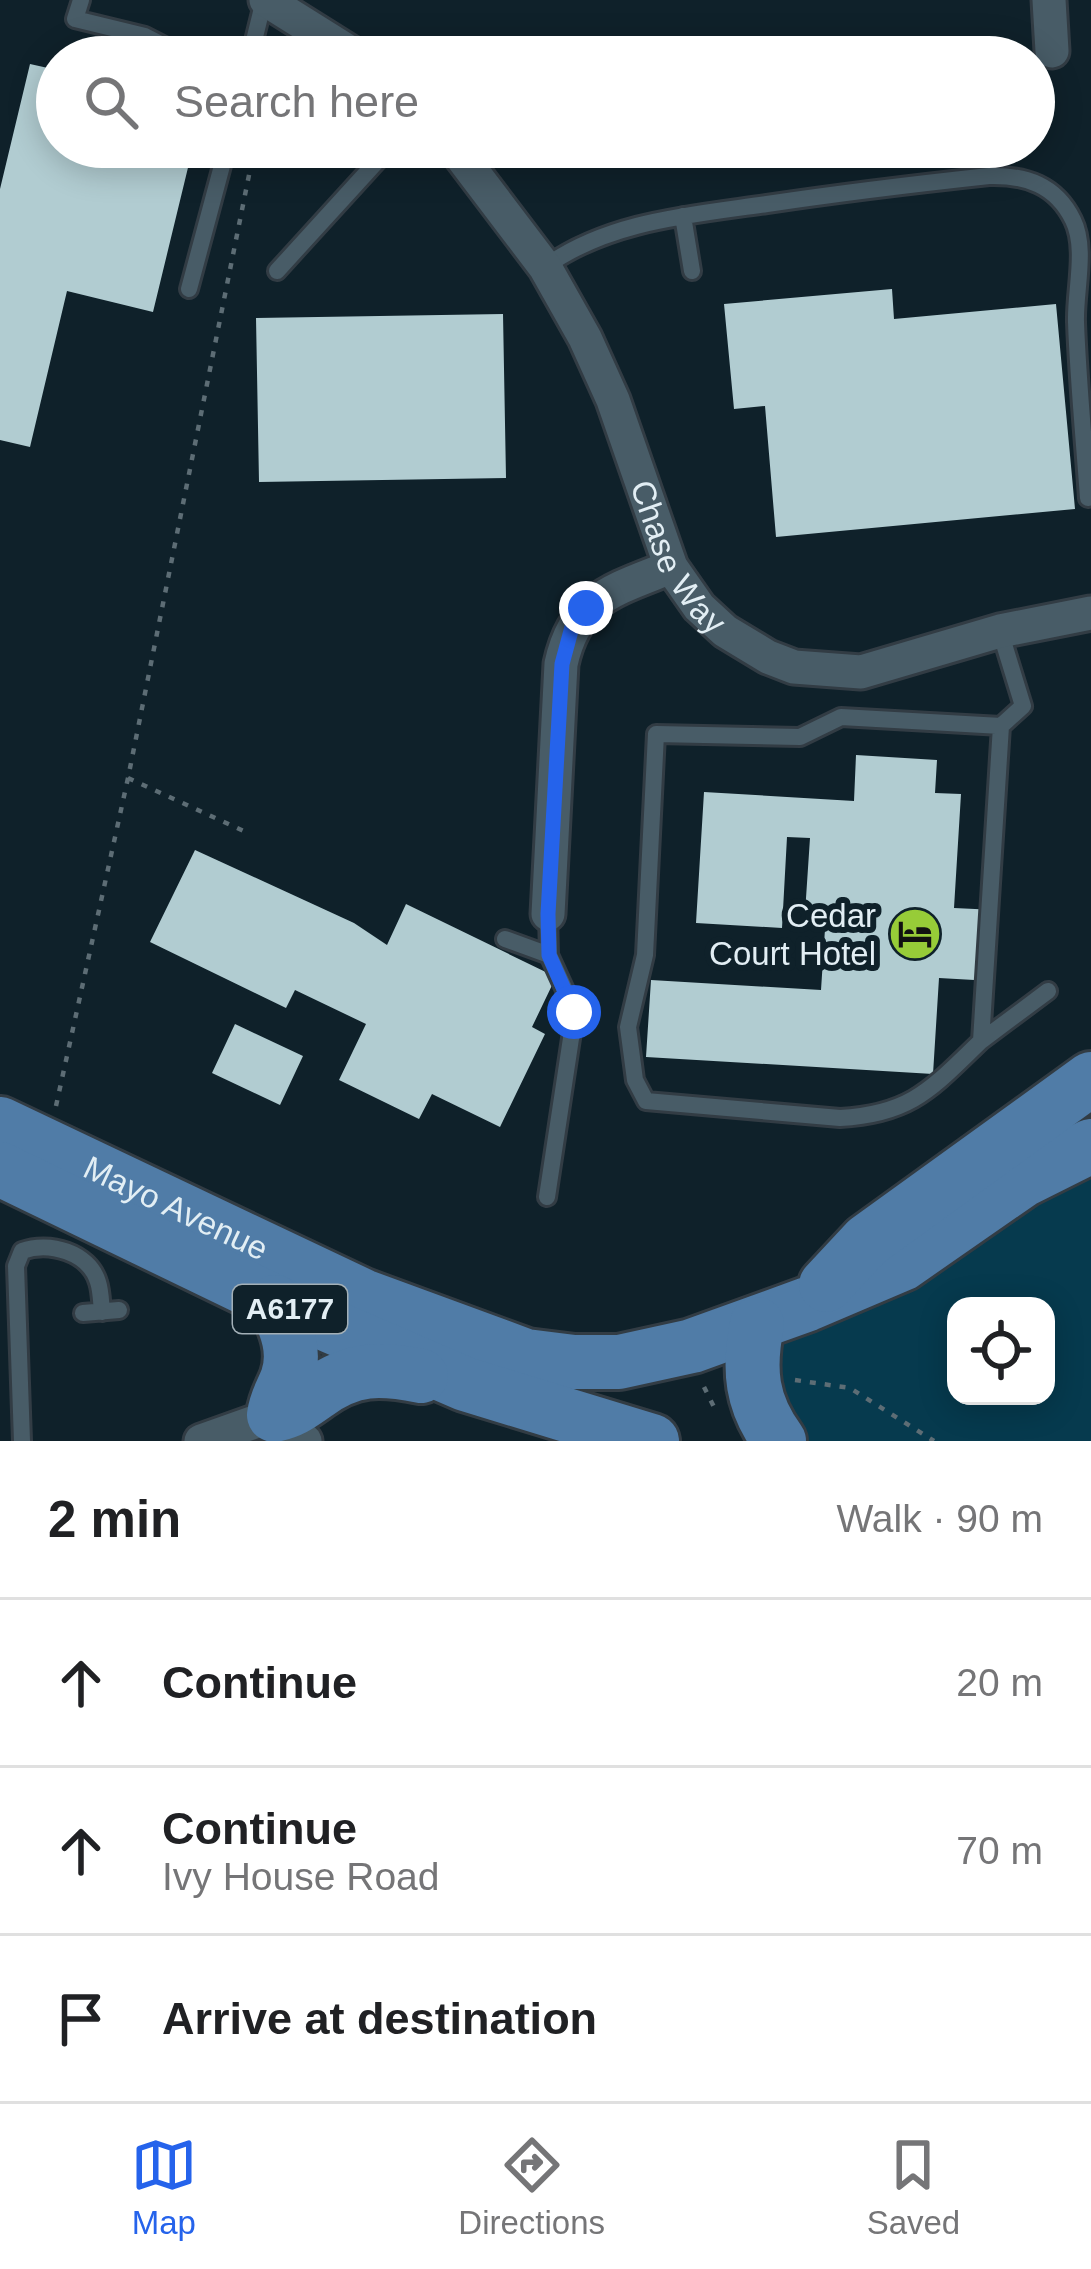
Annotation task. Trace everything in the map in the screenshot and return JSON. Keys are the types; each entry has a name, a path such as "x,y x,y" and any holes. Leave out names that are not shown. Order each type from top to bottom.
{"main road":[{"name":"A6177","path":"808,1304 867,1240 1091,1079"},
{"name":"Mayo Avenue","path":"16,1146 275,1302 474,1364"},
{"name":"Mayo Avenue","path":"16,1146 363,1296 474,1364 628,1435"},
{"name":"A6177","path":"474,1364 526,1356 619,1362 692,1346 757,1324 902,1264 1023,1180 1091,1146"},
{"path":"275,1302 292,1342 286,1381 277,1394 290,1428"},
{"path":"757,1324 752,1379 757,1405 778,1441"},
{"path":"290,1428 297,1410 342,1377 381,1368 474,1364"}],"street":[{"path":"265,0 323,36"},
{"path":"1049,0 1051,36"},
{"name":"Chase Way","path":"490,168 613,400 671,567 712,620 757,651 794,667 862,672 1000,631 1091,613"},
{"path":"548,914 566,641 586,608 615,590 671,567"},
{"path":"201,1441 290,1428"}],"lane":[{"path":"81,0 75,19 145,36"},
{"path":"256,36 265,0"},
{"path":"189,290 221,168"},
{"path":"277,271 371,168"},
{"path":"545,267 568,250 602,236 683,216 989,176 1012,176 1044,186 1076,225 1076,321 1088,498"},
{"path":"683,216 692,271"},
{"path":"1000,631 1023,706 1001,725 842,717 800,736 656,734 645,955 628,1027 635,1080 646,1101 840,1118 889,1112 916,1099 981,1040 1048,991"},
{"path":"981,1040 1001,725"},
{"path":"547,1197 574,1012 549,955 548,914"},
{"path":"505,939 549,955"},
{"path":"22,1441 16,1266 22,1251 38,1245 67,1251 90,1265 99,1284 101,1312"}],"path":[{"path":"16,1146 128,778 250,168"},
{"path":"128,778 246,832"},
{"path":"752,1379 814,1380 850,1388 934,1441"}],"shaded area":[{"path":"1091,1162 1091,1441 804,1441 781,1414 778,1341"}],"building":[{"path":"30,64 36,65 36,168 188,168 153,312 67,291 30,447 0,440 0,189"},
{"path":"892,289 894,319 1056,304 1075,509 776,537 765,406 734,409 724,304"},
{"path":"503,314 506,478 259,482 256,318"},
{"path":"856,755 937,760 935,793 961,794 954,908 996,910 992,981 939,978 933,1074 646,1057 651,980 821,990 825,929 804,928 810,838 787,837 782,928 696,923 704,792 854,801"},
{"path":"195,850 354,923 387,945 406,904 556,977 532,1027 545,1034 500,1127 432,1094 419,1119 339,1080 366,1024 295,990 286,1008 150,942"},
{"path":"235,1024 303,1056 280,1105 212,1073"}],"place":[{"name":"Cedar Court Hotel","path":"915,934"}],"route":[{"path":"574,1012 549,955 548,914 562,664 566,641 586,608"}]}
